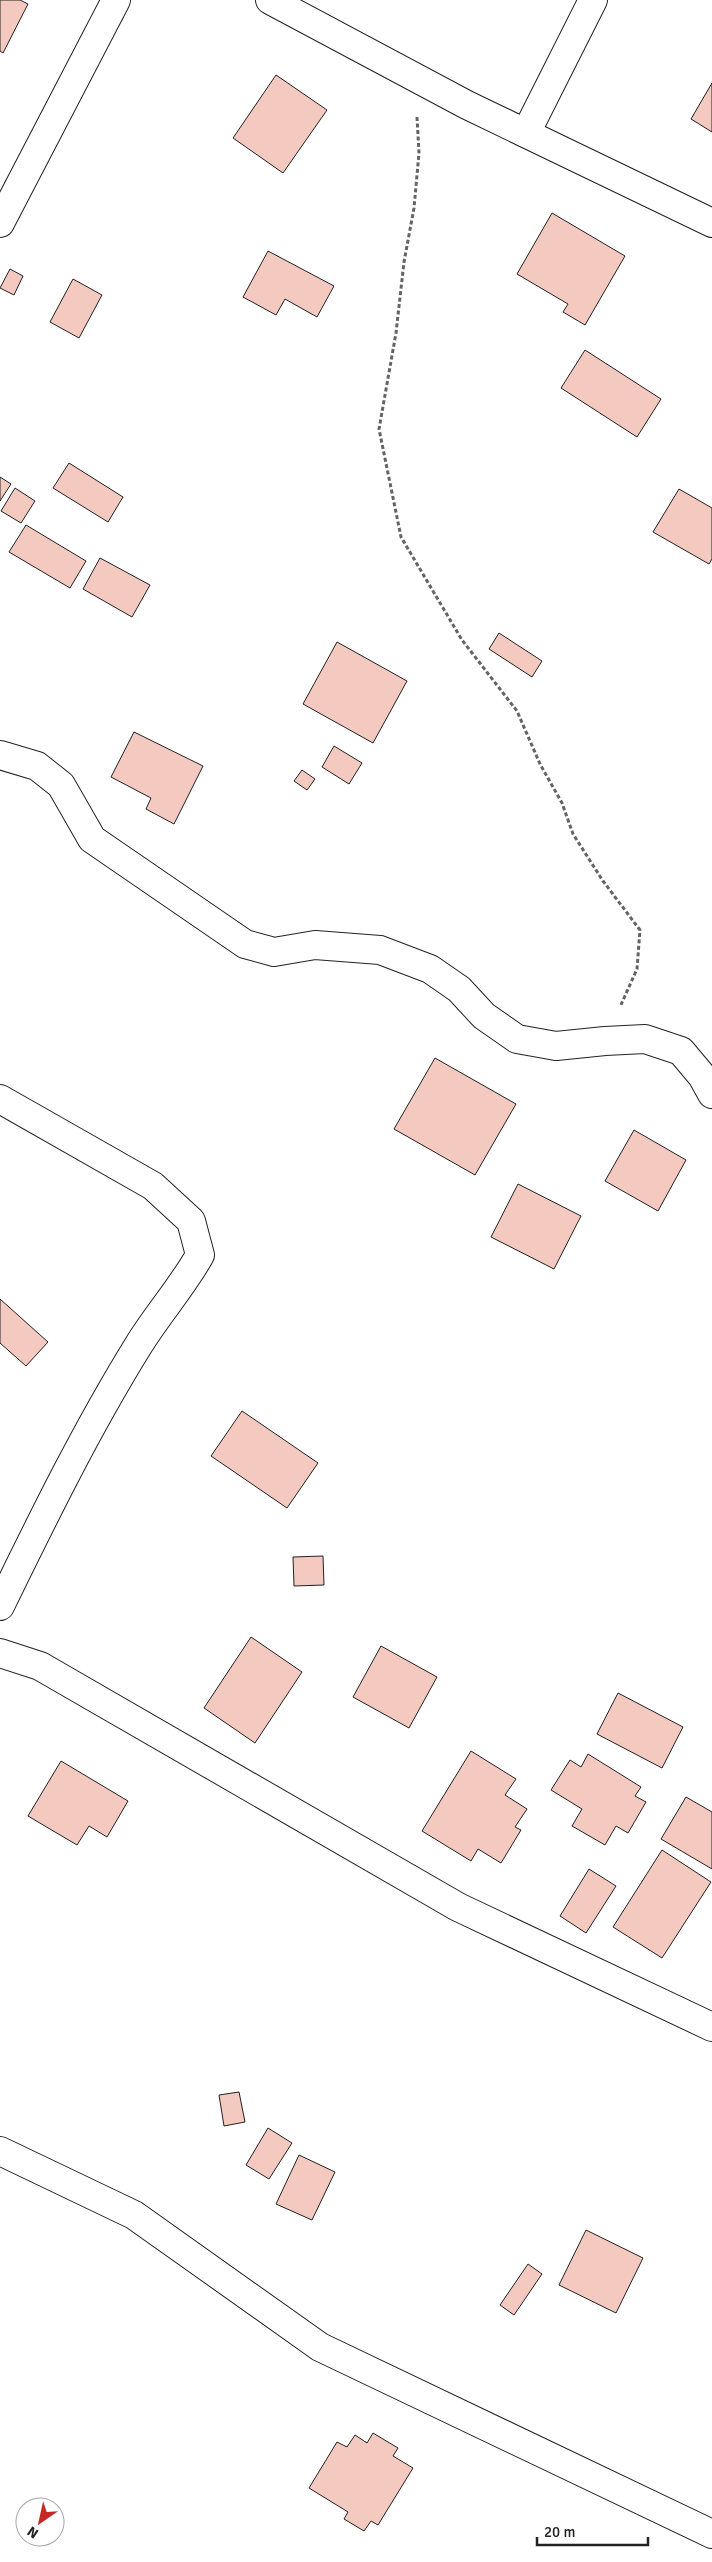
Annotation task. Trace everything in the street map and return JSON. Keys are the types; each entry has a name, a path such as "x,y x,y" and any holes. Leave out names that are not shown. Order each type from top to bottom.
{"street":[{"path":"0,223 116,0"},
{"path":"270,0 526,133 712,223"},
{"path":"526,133 593,0"},
{"path":"0,755 37,766 61,785 92,839 245,944 274,952 315,945 380,950 430,969 459,989 484,1016 517,1039 556,1046 605,1041 646,1040 681,1051 702,1076 712,1094"},
{"path":"0,1100 153,1186 192,1221 200,1255 185,1281 139,1345 80,1444 0,1606"},
{"path":"0,1653 40,1666 458,1907 712,2027"},
{"path":"0,2151 134,2215 320,2347 712,2534"}],"path":[{"path":"414,76 419,153 414,208 404,262 396,333 379,429 400,537 462,640 518,711 540,764 562,803 573,834 603,881 640,930 636,969 605,1041"}],"building":[{"path":"0,0 20,0 28,4 3,53 0,51"},
{"path":"276,75 327,110 283,173 233,138"},
{"path":"712,83 712,132 691,119"},
{"path":"552,213 625,256 585,325 563,312 568,304 517,274"},
{"path":"268,251 334,286 317,317 285,299 276,315 243,297"},
{"path":"10,269 23,276 14,295 0,288"},
{"path":"73,279 102,295 79,338 50,322"},
{"path":"585,350 661,399 637,437 561,388"},
{"path":"69,463 123,497 108,522 53,488"},
{"path":"0,477 11,484 0,501"},
{"path":"15,488 35,501 21,523 1,511"},
{"path":"679,489 712,508 712,559 709,564 653,532"},
{"path":"26,525 86,561 70,588 9,552"},
{"path":"100,558 150,585 132,617 83,589"},
{"path":"499,633 542,661 532,677 489,649"},
{"path":"337,642 407,681 373,743 303,704"},
{"path":"134,732 203,766 174,824 146,809 151,798 111,777"},
{"path":"334,746 362,763 349,784 322,767"},
{"path":"302,770 315,779 307,790 294,781"},
{"path":"435,1058 516,1104 475,1175 394,1129"},
{"path":"634,1130 686,1160 658,1211 605,1181"},
{"path":"518,1184 581,1216 554,1269 491,1237"},
{"path":"0,1299 48,1342 26,1366 0,1343"},
{"path":"242,1411 318,1463 287,1508 211,1456"},
{"path":"323,1556 324,1585 294,1586 293,1557"},
{"path":"251,1637 302,1672 255,1743 204,1708"},
{"path":"381,1646 437,1677 409,1728 353,1697"},
{"path":"618,1693 683,1727 662,1768 597,1734"},
{"path":"471,1751 516,1779 505,1795 527,1809 515,1827 521,1830 501,1863 478,1849 471,1861 422,1831"},
{"path":"588,1754 641,1787 635,1796 646,1802 628,1833 616,1826 605,1845 572,1826 582,1809 551,1790 570,1760 581,1767"},
{"path":"61,1761 128,1801 107,1837 89,1826 77,1845 28,1816"},
{"path":"686,1797 712,1812 712,1869 661,1839"},
{"path":"662,1850 711,1882 662,1958 613,1927"},
{"path":"589,1869 616,1886 586,1933 560,1916"},
{"path":"239,2092 245,2122 224,2126 219,2095"},
{"path":"268,2128 292,2143 269,2179 246,2165"},
{"path":"299,2155 335,2172 312,2220 276,2204"},
{"path":"586,2230 643,2258 616,2313 559,2285"},
{"path":"528,2264 542,2274 514,2315 500,2305"},
{"path":"373,2433 398,2448 393,2456 413,2468 378,2525 371,2521 364,2531 344,2519 348,2512 309,2488 337,2442 347,2447 355,2435 367,2443"}]}
